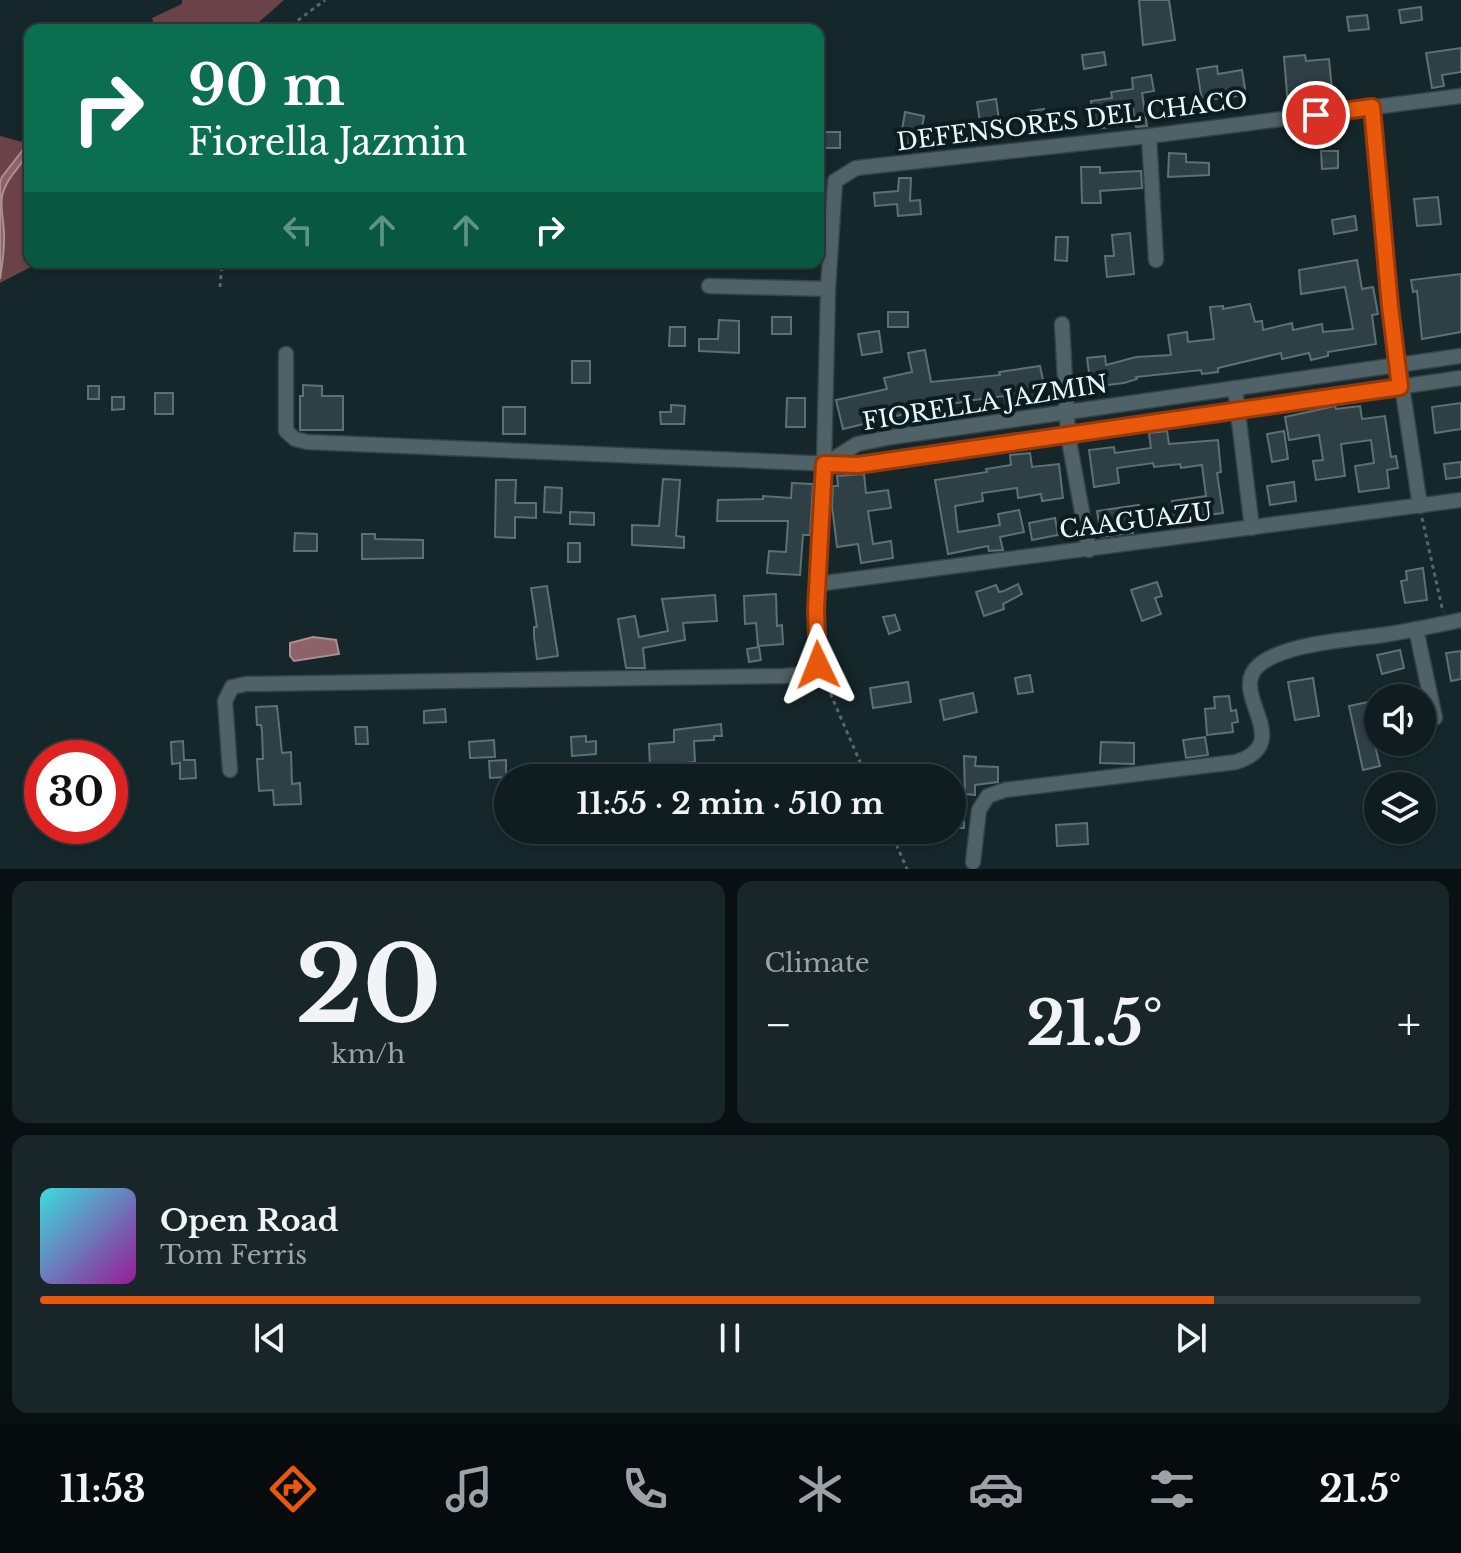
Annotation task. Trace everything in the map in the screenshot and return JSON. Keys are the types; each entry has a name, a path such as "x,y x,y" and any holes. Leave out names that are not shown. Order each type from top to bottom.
{"street":[{"name":"DEFENSORES DEL CHACO","path":"828,289 835,181 856,168 1149,136 1461,96"},
{"path":"1372,107 1397,365 1420,506"},
{"path":"1149,136 1156,260"},
{"path":"230,770 225,701 232,687 246,684 785,676 812,673 818,665 817,584 824,464 828,289 709,286"},
{"path":"1062,324 1068,435 1089,550"},
{"path":"286,354 286,431 295,439 307,442 824,464"},
{"name":"FIORELLA JAZMIN","path":"824,464 857,444 1066,410 1461,356"},
{"name":"FIORELLA JAZMIN","path":"824,464 858,465 1461,378"},
{"path":"1235,388 1252,528"},
{"name":"CAAGUAZU","path":"817,584 1461,500"},
{"path":"973,862 979,810 988,796 1005,790 1236,762 1252,757 1260,748 1262,732 1250,684 1252,673 1262,663 1298,649 1461,620"},
{"path":"1416,629 1428,684"}],"path":[{"path":"293,24 325,0"},
{"path":"220,287 222,268"},
{"path":"1420,506 1446,623"},
{"path":"818,665 861,764"},
{"path":"896,844 907,869"}],"shaded area":[{"path":"182,0 284,0 257,24 154,24 152,18 182,4"},
{"path":"0,136 24,142 24,268 29,268 0,283"},
{"path":"24,147 23,161 2,196 4,246 0,279 0,183"},
{"path":"313,637 336,640 339,654 294,661 290,656 290,643"}],"building":[{"path":"1139,0 1169,0 1175,40 1143,45"},
{"path":"1421,7 1422,20 1401,23 1399,10"},
{"path":"1367,15 1369,29 1349,31 1347,17"},
{"path":"1461,48 1461,72 1442,75 1444,86 1432,88 1426,53"},
{"path":"1104,52 1106,65 1084,69 1082,55"},
{"path":"1305,55 1306,61 1329,59 1333,100 1288,106 1284,57"},
{"path":"1217,66 1218,74 1242,70 1246,95 1202,101 1197,69"},
{"path":"1151,75 1154,91 1142,93 1147,126 1136,127 1133,109 1110,112 1112,127 1095,129 1091,101 1112,98 1111,92 1133,89 1132,78"},
{"path":"996,99 1000,126 981,128 977,102"},
{"path":"1044,109 1047,128 1034,130 1031,111"},
{"path":"905,112 924,116 919,145 900,142"},
{"path":"824,132 840,132 840,148 824,148"},
{"path":"1321,151 1338,151 1338,168 1322,169"},
{"path":"1169,153 1186,154 1186,162 1209,163 1209,175 1168,177"},
{"path":"1081,167 1100,167 1100,173 1141,171 1142,188 1100,191 1101,203 1082,203"},
{"path":"899,178 911,178 910,201 920,200 921,214 898,216 897,204 875,206 874,193 898,191"},
{"path":"1438,197 1441,224 1417,226 1414,199"},
{"path":"1355,216 1357,230 1334,234 1332,220"},
{"path":"1130,233 1134,274 1107,277 1105,256 1114,256 1112,235"},
{"path":"1056,237 1068,237 1067,261 1055,260"},
{"path":"1357,260 1362,289 1373,287 1378,314 1372,315 1376,344 1328,352 1328,356 1311,360 1309,353 1282,359 1281,353 1218,368 1218,372 1202,374 1201,370 1136,377 1124,383 1091,387 1087,358 1105,356 1106,365 1136,357 1171,355 1168,335 1187,332 1188,342 1214,339 1210,307 1223,306 1223,309 1250,304 1255,322 1262,321 1263,330 1292,323 1293,330 1322,324 1323,332 1353,329 1345,287 1301,294 1299,270"},
{"path":"1461,274 1461,332 1422,339 1417,291 1413,292 1411,280"},
{"path":"888,312 908,312 908,327 888,327"},
{"path":"772,317 791,317 791,334 772,334"},
{"path":"719,320 739,321 739,353 699,351 699,339 718,339"},
{"path":"670,327 685,327 685,346 669,346"},
{"path":"879,331 882,352 862,355 858,334"},
{"path":"925,350 931,382 1000,375 999,372 1040,366 1048,404 1031,407 1029,400 1006,405 1004,396 942,406 942,409 925,409 843,429 836,400 887,389 884,378 912,372 908,353"},
{"path":"572,361 590,361 590,383 572,383"},
{"path":"303,385 322,386 322,396 343,396 343,430 300,430"},
{"path":"88,386 99,386 99,399 88,399"},
{"path":"155,393 173,393 173,414 155,414"},
{"path":"112,397 124,397 124,409 112,410"},
{"path":"787,398 805,398 805,427 786,427"},
{"path":"1461,403 1461,429 1435,433 1432,407"},
{"path":"671,405 685,406 684,424 661,424 660,412 671,412"},
{"path":"1335,406 1336,409 1360,406 1362,419 1385,416 1391,457 1396,456 1398,468 1387,470 1389,488 1359,492 1355,466 1374,463 1371,440 1341,444 1345,476 1316,480 1313,461 1323,460 1319,435 1289,440 1285,417"},
{"path":"503,407 525,407 525,434 503,434"},
{"path":"1167,431 1169,444 1218,440 1221,472 1217,473 1223,513 1188,517 1189,525 1172,528 1172,501 1206,496 1202,465 1154,467 1153,463 1117,468 1119,483 1094,487 1089,450 1114,447 1115,453 1151,448 1149,433"},
{"path":"1284,431 1288,459 1272,462 1267,434"},
{"path":"1030,453 1032,467 1059,464 1063,498 1042,501 1041,494 1018,498 1017,488 982,493 983,501 955,506 958,532 1000,525 998,514 1019,510 1024,532 1000,537 1003,550 989,551 988,546 948,554 935,480 987,472 986,469 1011,465 1010,455"},
{"path":"1461,462 1461,477 1446,479 1444,464"},
{"path":"864,474 866,493 888,490 891,508 868,511 873,544 891,541 893,558 861,563 858,544 837,547 832,506 833,486 838,486 837,476"},
{"path":"663,479 680,480 676,536 684,537 684,548 632,545 632,525 659,526"},
{"path":"496,480 516,480 515,503 536,503 536,518 515,517 515,538 495,537"},
{"path":"1294,482 1296,501 1270,505 1267,486"},
{"path":"792,483 813,484 810,535 803,535 800,575 767,573 769,551 786,552 788,521 717,521 718,500 763,499 763,496 791,498"},
{"path":"545,487 562,488 561,513 544,512"},
{"path":"1139,505 1142,522 1132,523 1133,533 1101,537 1097,511"},
{"path":"570,512 594,513 594,525 570,524"},
{"path":"1055,518 1058,535 1032,540 1029,523"},
{"path":"295,533 317,534 317,551 294,551"},
{"path":"362,534 375,534 375,539 423,540 423,558 362,559"},
{"path":"568,543 580,543 580,562 568,562"},
{"path":"1423,568 1427,600 1405,603 1401,581 1407,580 1406,571"},
{"path":"1157,582 1162,596 1155,598 1161,614 1142,621 1131,590"},
{"path":"1018,584 1022,594 1003,604 1004,609 984,616 976,592 996,585 999,592"},
{"path":"547,586 558,656 537,659 534,627 537,627 531,588"},
{"path":"776,594 777,626 782,625 783,644 758,646 756,623 745,624 744,596"},
{"path":"715,595 717,621 683,623 685,640 643,648 645,668 626,668 618,619 635,616 639,637 668,631 662,599"},
{"path":"895,615 900,630 889,634 883,617"},
{"path":"759,647 761,660 749,662 747,649"},
{"path":"1400,650 1404,668 1382,674 1377,655"},
{"path":"1461,651 1461,679 1451,681 1446,653"},
{"path":"1030,675 1033,692 1018,694 1015,678"},
{"path":"1313,678 1319,716 1295,720 1288,682"},
{"path":"908,682 911,702 873,708 870,688"},
{"path":"973,693 977,712 944,720 940,700"},
{"path":"1229,696 1231,711 1236,710 1238,722 1232,723 1233,732 1207,735 1205,709 1215,708 1214,697"},
{"path":"1364,703 1364,756 1378,756 1380,766 1363,770 1349,706"},
{"path":"277,706 282,753 291,752 292,784 300,783 301,804 274,805 273,790 259,791 257,759 263,759 262,731 261,725 257,725 256,707"},
{"path":"445,709 446,722 424,723 424,711"},
{"path":"721,724 722,736 714,736 714,740 694,741 695,762 650,764 649,744 674,742 674,730"},
{"path":"355,727 367,727 368,744 356,744"},
{"path":"586,736 586,742 596,741 596,754 572,756 571,737"},
{"path":"1205,737 1208,755 1186,758 1183,740"},
{"path":"494,740 495,757 470,758 469,742"},
{"path":"183,741 184,760 195,760 196,778 180,779 180,763 172,764 171,742"},
{"path":"1101,742 1134,743 1134,764 1100,763"},
{"path":"964,756 976,757 975,766 998,767 998,782 975,785 975,795 966,794"},
{"path":"506,760 506,764 494,764 494,778 490,778 489,761"},
{"path":"1087,823 1088,844 1057,846 1056,825"}],"route":[{"path":"818,665 816,609 824,464 858,465 1400,387 1372,107 1316,115"}]}
